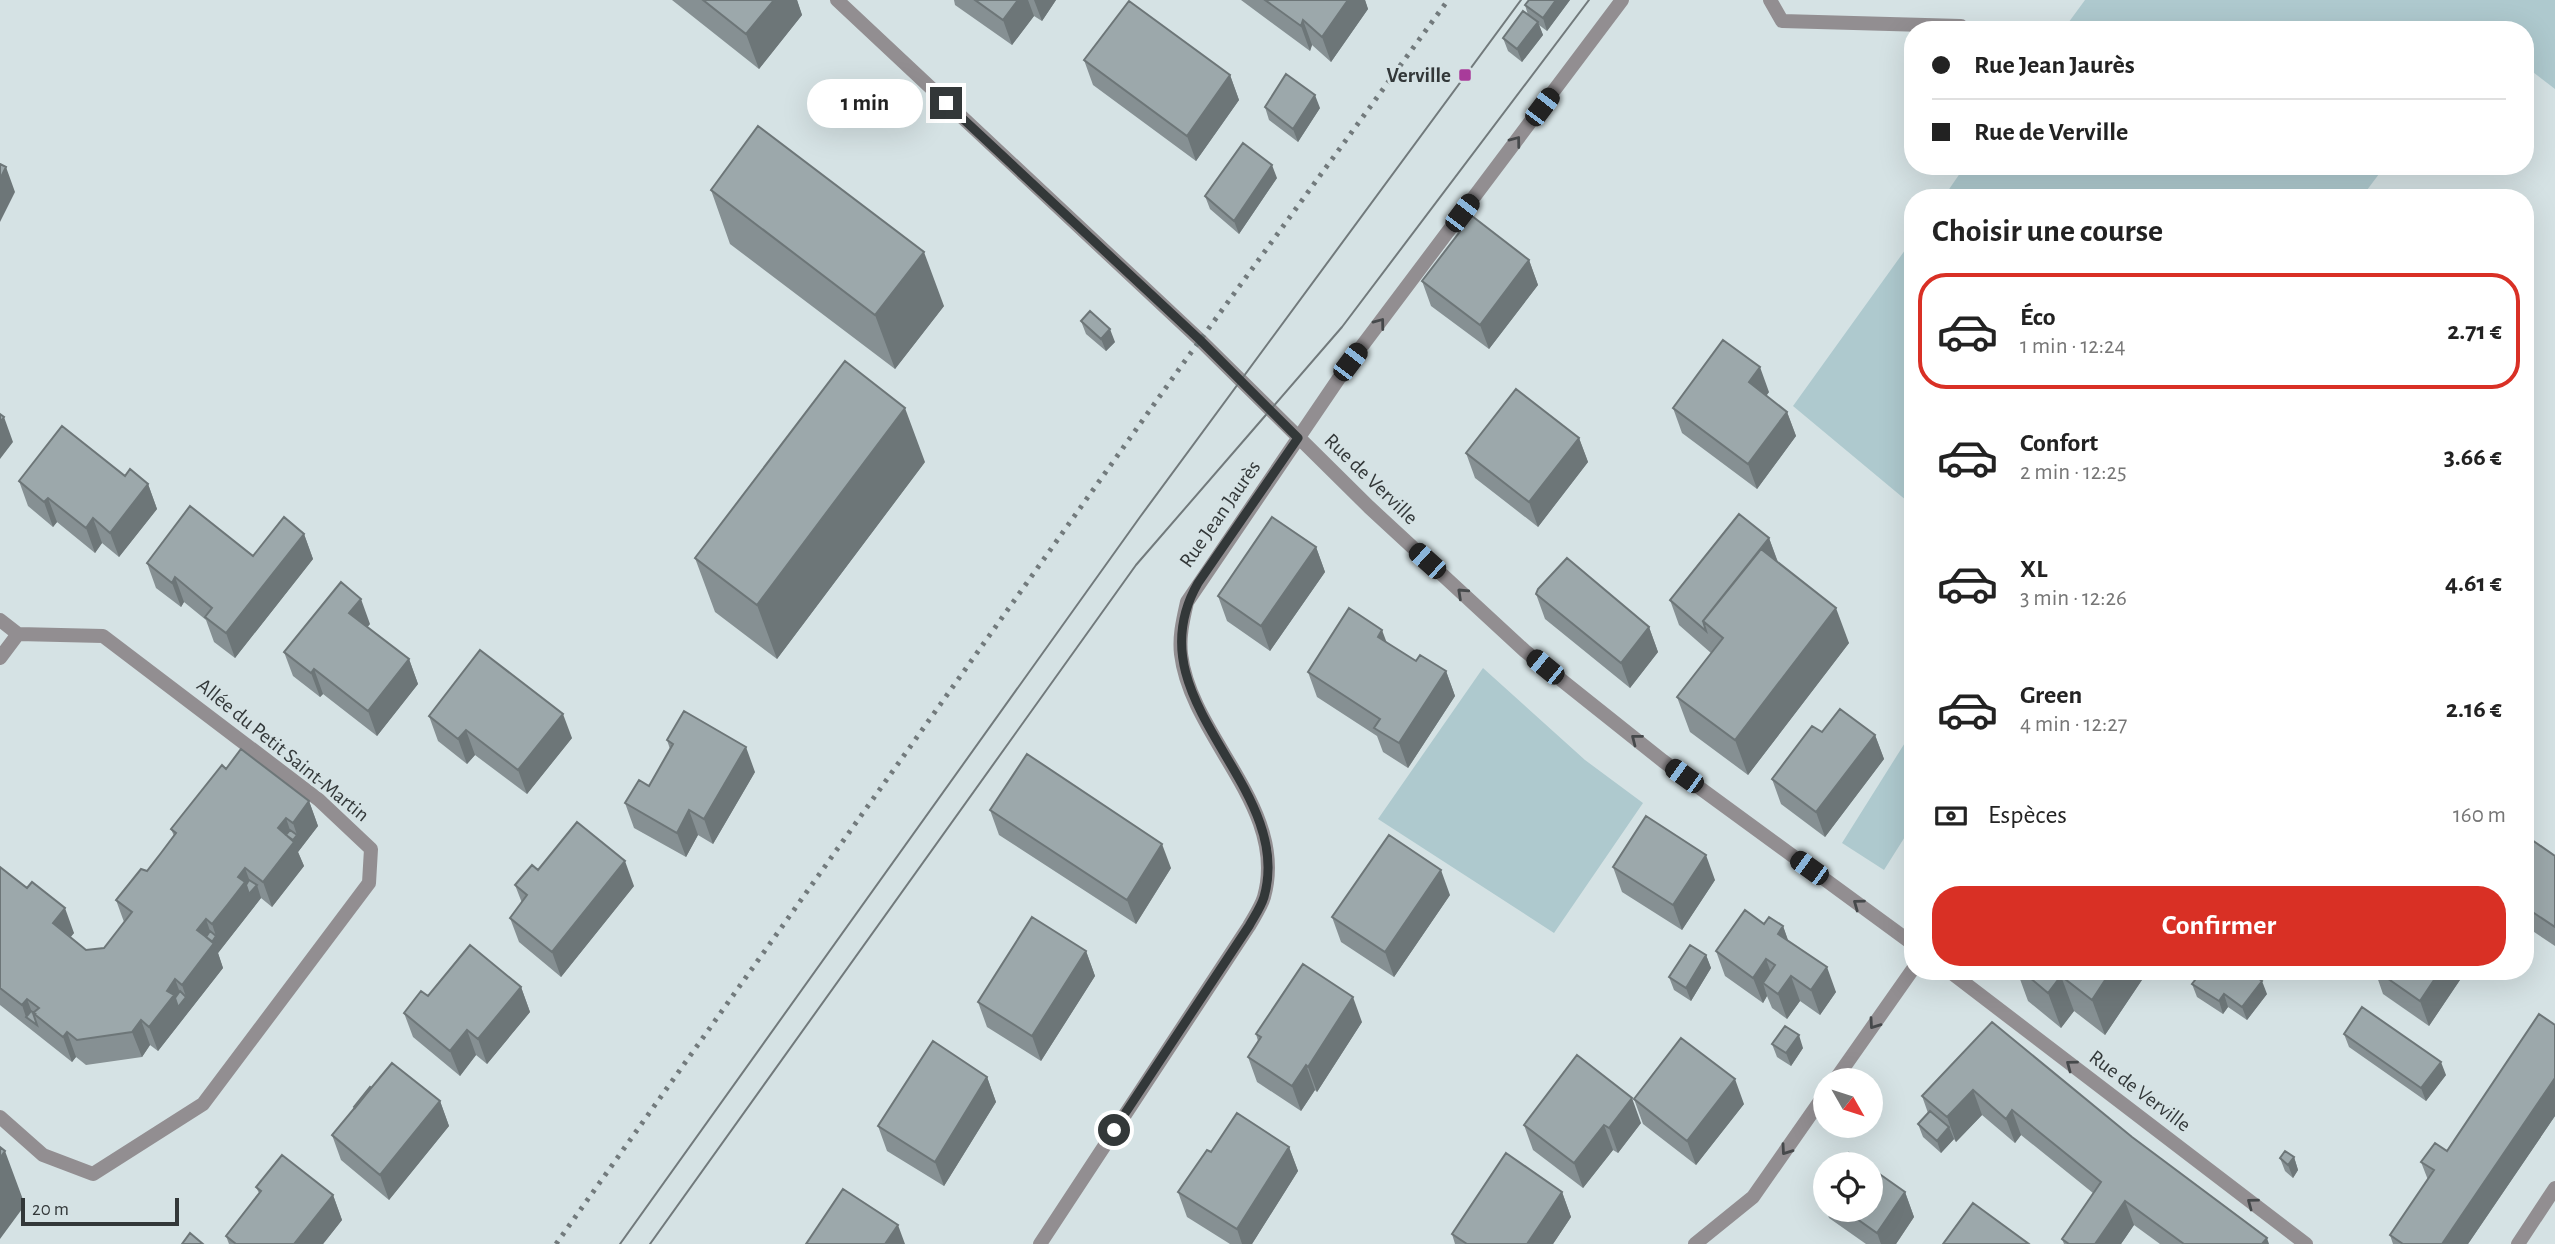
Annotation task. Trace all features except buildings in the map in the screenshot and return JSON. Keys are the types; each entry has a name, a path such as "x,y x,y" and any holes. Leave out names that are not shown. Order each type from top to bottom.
{"street":[{"name":"Rue Jean Jaurès","path":"1040,1244 1249,926 1264,898 1268,868 1262,833 1250,804 1190,691 1181,656 1180,631 1187,602 1350,362 1622,0"},
{"path":"1770,0 1782,21 1904,24"},
{"name":"Rue de Verville","path":"841,1 1525,651 1663,761 1904,937"},
{"path":"0,620 18,634 0,658"},
{"name":"Allée du Petit Saint-Martin","path":"0,1116 43,1155 93,1174 203,1104 369,883 372,849 319,800 103,636 18,634"},
{"path":"1843,1068 1905,980"},
{"name":"Rue de Verville","path":"1961,980 2306,1244"},
{"path":"1695,1244 1753,1197 1813,1111"},
{"path":"2518,1244 2555,1188"}],"shaded area":[{"path":"2085,0 2555,0 2555,89 2534,73 2534,21 2070,21"},
{"path":"1959,175 2378,175 2368,189 1949,189"},
{"path":"1904,252 1904,498 1793,406"},
{"path":"1483,668 1585,760 1643,803 1554,933 1378,819"},
{"path":"1904,744 1904,838 1884,870 1842,843"}],"tram line":[{"path":"620,1244 1140,517 1521,0"},
{"path":"650,1244 1136,565 1342,327 1589,0"}],"railway":[{"path":"556,1244 1182,365 1448,0"}],"place":[{"name":"Verville","path":"1465,75"}],"route":[{"path":"946,103 1200,340 1298,438 1198,583 1187,602 1180,631 1181,656 1190,691 1250,804 1262,833 1268,868 1264,898 1249,926 1114,1130"}]}
